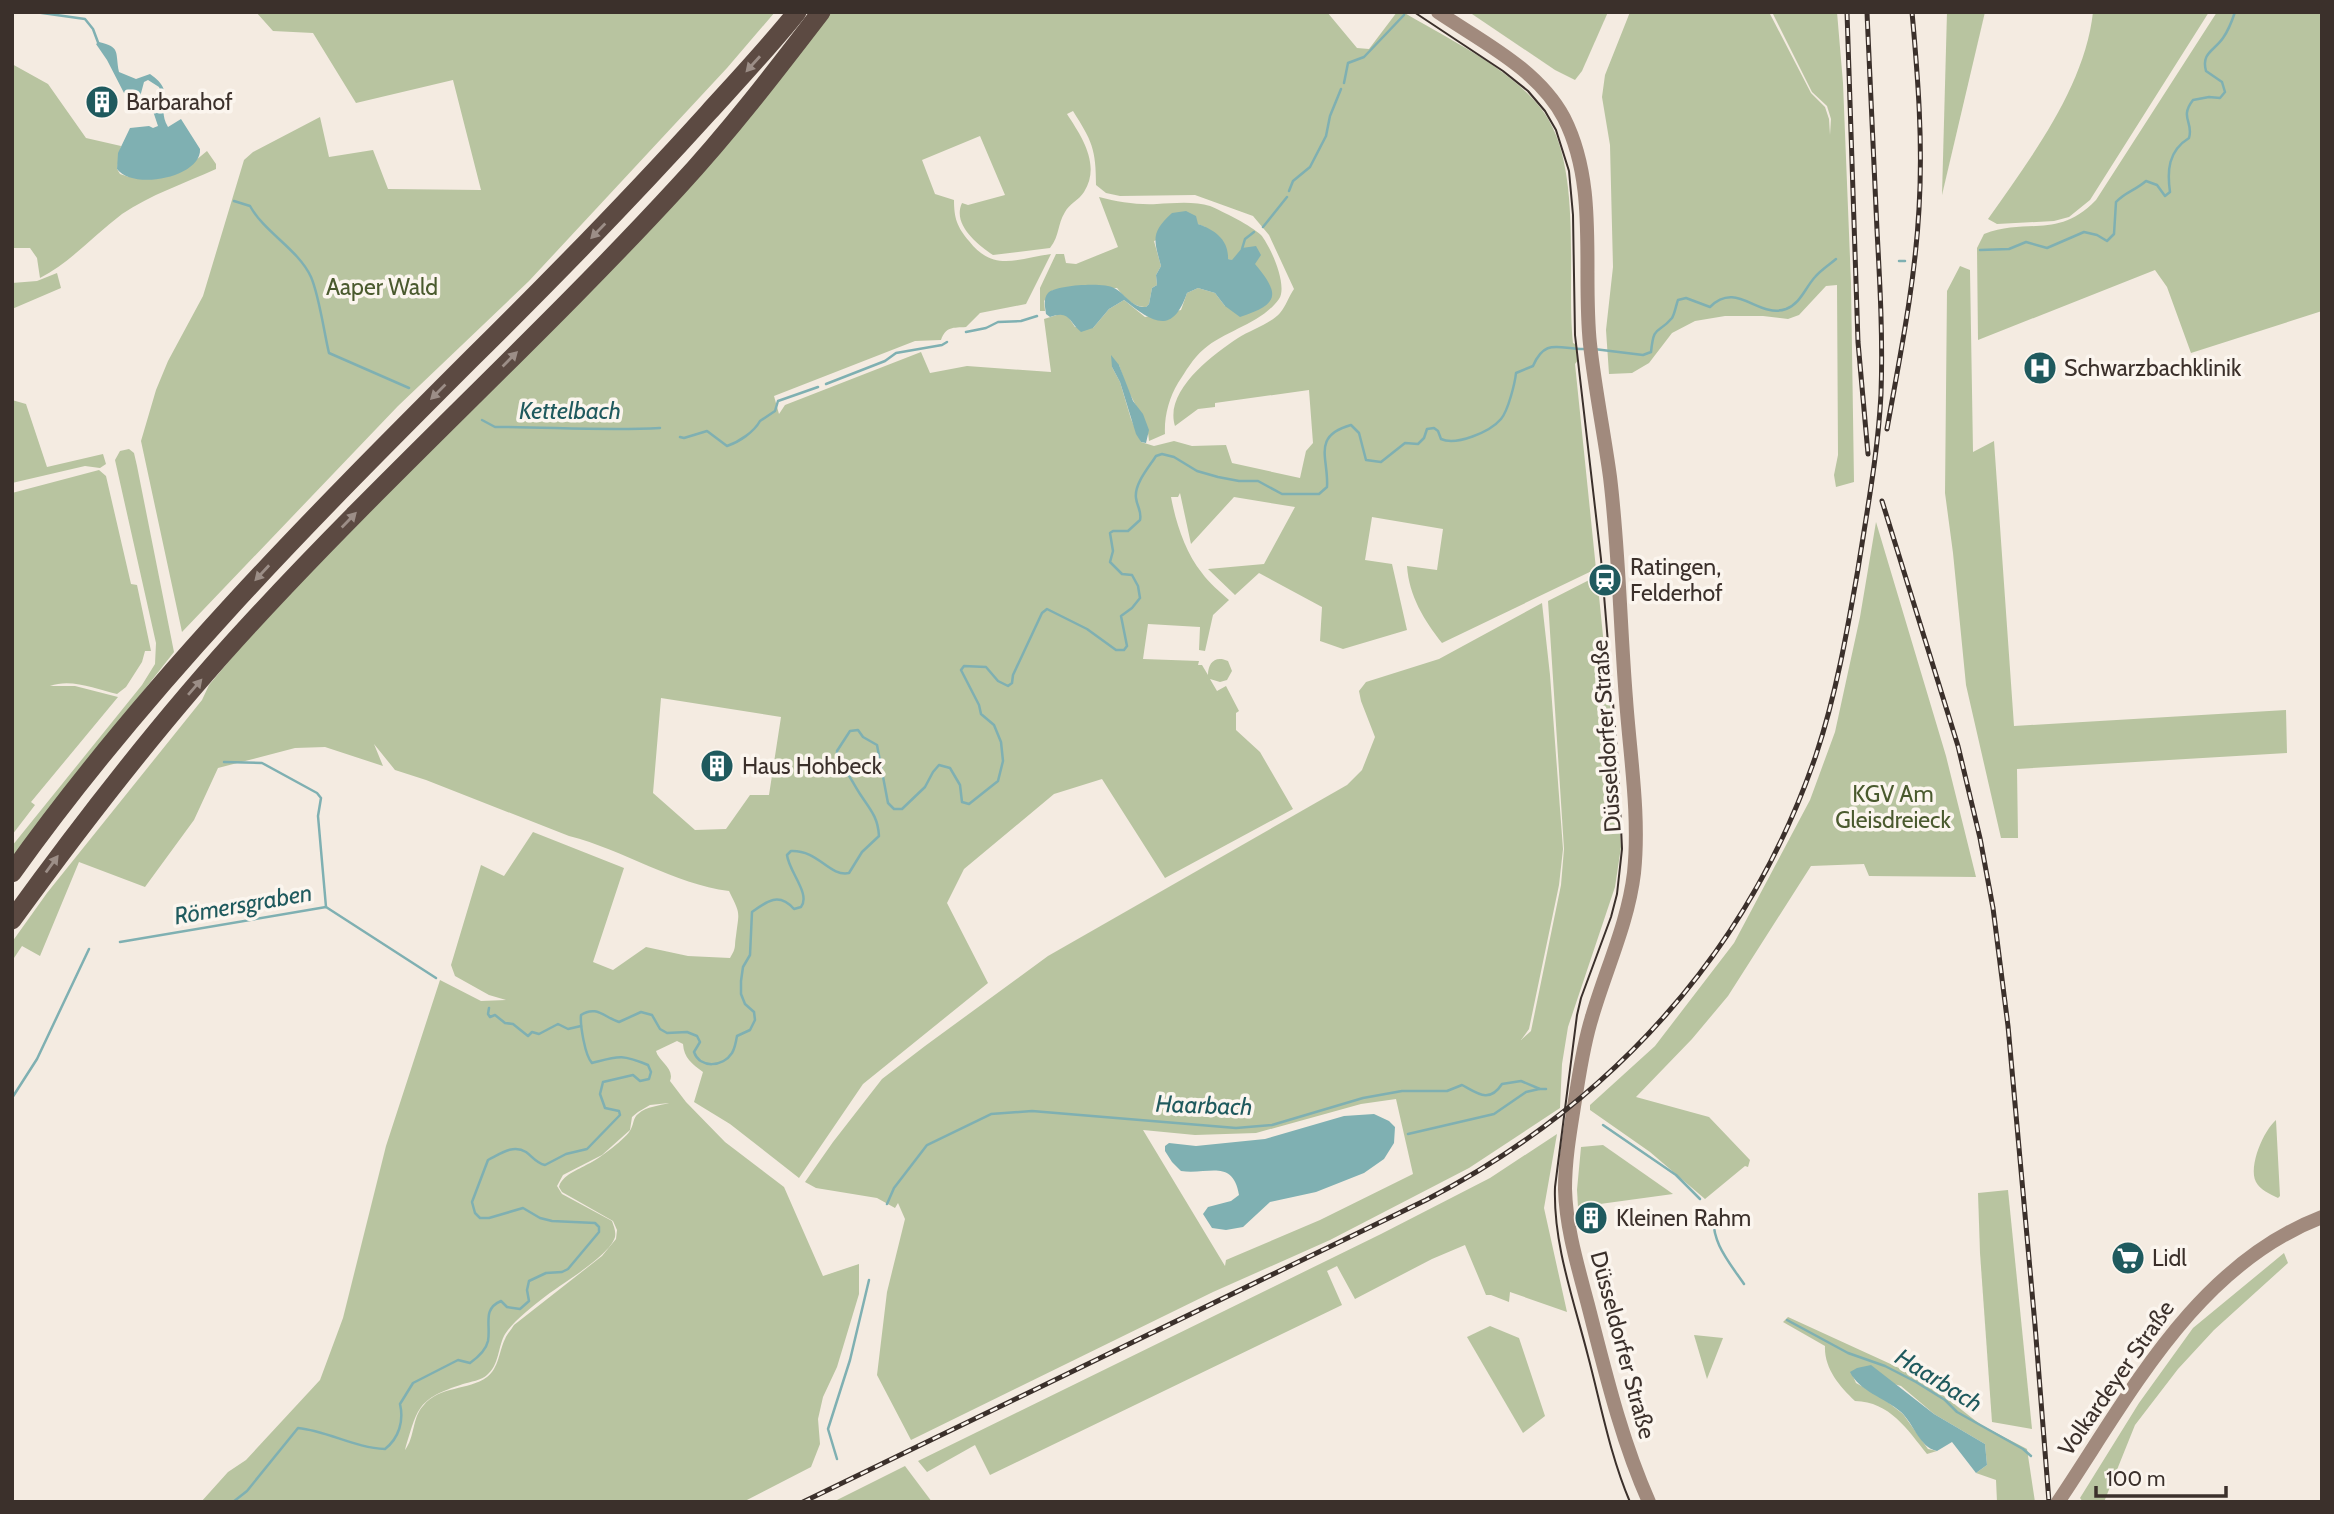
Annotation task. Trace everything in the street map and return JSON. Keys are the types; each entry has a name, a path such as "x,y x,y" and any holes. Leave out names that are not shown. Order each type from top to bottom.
{"highway":[{"path":"12,873 62,805 189,651 334,496 657,170 797,12"},
{"path":"12,920 109,791 249,625 389,479 680,186 725,135 821,12"}],"main road":[{"name":"Düsseldorfer Straße","path":"1438,12 1518,66 1539,84 1554,102 1572,134 1581,167 1586,220 1590,342 1610,478 1618,564 1635,846 1626,917 1589,1023 1579,1074 1566,1172 1566,1207 1574,1250 1617,1411 1633,1466 1649,1502"},
{"name":"Volkardeyer Straße","path":"2057,1502 2149,1365 2197,1303 2219,1281 2269,1242 2291,1229 2322,1217"}],"green space":[{"name":"Aaper Wald","path":"256,12 775,12 727,68 529,281 398,406 182,632 141,441 168,361 203,296 244,160 253,152 320,117 329,157 373,150 388,189 481,190 453,80 356,103 313,33 273,31"},
{"path":"830,12 1327,12 1357,48 1369,49 1397,12 1403,12 1480,57 1516,83 1545,114 1557,137 1569,194 1571,317 1573,343 1577,345 1578,360 1575,364 1596,569 1442,643 1418,607 1407,566 1437,570 1443,529 1372,517 1365,560 1392,564 1407,630 1343,649 1320,641 1322,607 1259,573 1235,595 1208,569 1264,564 1295,507 1234,497 1191,544 1180,493 1178,497 1171,497 1186,547 1196,565 1229,600 1213,615 1205,651 1199,650 1200,627 1148,624 1143,659 1199,661 1198,665 1202,665 1208,675 1213,661 1228,661 1232,671 1227,680 1220,682 1210,679 1217,691 1226,686 1239,711 1236,713 1236,730 1260,752 1293,809 1165,878 1102,779 1054,794 964,869 947,903 988,983 863,1084 799,1178 730,1124 694,1102 703,1072 689,1060 683,1044 677,1041 656,1051 669,1069 670,1081 686,1102 725,1142 784,1187 823,1276 859,1264 859,1294 837,1367 823,1397 818,1419 820,1444 811,1467 743,1502 201,1502 228,1472 246,1460 320,1380 343,1318 386,1146 440,980 481,1001 506,1000 489,995 455,976 451,965 481,865 504,876 533,832 624,868 593,962 613,970 646,947 688,956 730,958 735,947 738,917 729,891 669,874 395,770 374,744 383,766 325,747 295,748 218,768 194,820 145,887 79,862 40,956 22,946 12,961 12,942 47,893 202,700 209,685 240,648","holes":["1073,111 1092,146 1096,185 1106,193 1120,196 1195,195 1253,216 1269,235 1294,289 1276,317 1227,345 1193,375 1183,387 1173,413 1175,426 1198,409 1215,407 1215,403 1309,390 1313,443 1306,451 1300,478 1232,463 1226,445 1192,446 1174,441 1154,446 1141,442 1131,419 1120,382 1112,367 1119,365 1145,423 1149,441 1165,434 1166,414 1172,395 1196,356 1213,342 1263,315 1272,308 1281,293 1277,267 1261,235 1222,211 1198,203 1142,204 1099,197 1118,247 1076,264 1066,263 1064,254 1056,254 1040,288 1040,311 1045,311 1044,301 1053,290 1117,288 1133,304 1146,307 1152,288 1157,285 1156,275 1161,266 1154,241 1198,224 1205,227 1227,259 1231,260 1225,306 1215,293 1198,288 1187,293 1181,310 1145,317 1124,300 1109,309 1093,328 1075,327 1067,315 1060,314 1044,319 1051,372 967,366 930,373 921,352 785,405 779,414 774,396 915,341 941,340 948,330 966,327 980,313 1026,304 1051,254 1006,261 987,257 978,251 959,227 954,200 935,194 922,160 980,136 1005,195 968,205 962,203 960,218 963,226 993,255 1050,248 1065,212 1084,192 1091,172 1088,152 1067,114","661,698 781,717 769,795 750,795 726,829 695,830 653,793","669,1103 638,1114 631,1129 624,1138 599,1158 567,1176 559,1187 562,1192 613,1221 617,1230 616,1239 602,1256 514,1325 505,1339 494,1369 487,1377 430,1399 419,1411 405,1450 417,1414 422,1406 428,1400 448,1389 487,1375 494,1366 504,1336 511,1326 542,1299 594,1262 611,1245 615,1237 612,1221 562,1194 557,1186 563,1175 602,1155 630,1130 632,1117 650,1105"]},
{"path":"1469,12 1608,12 1582,71 1575,80 1555,70"},
{"path":"1630,12 1769,12 1811,93 1825,107 1830,135 1831,119 1827,106 1812,92 1772,12 1837,12 1843,83 1851,283 1854,482 1836,487 1834,475 1838,455 1837,285 1826,286 1799,315 1788,319 1725,316 1695,321 1672,333 1649,363 1632,373 1609,374 1606,330 1613,267 1610,145 1602,97 1605,75"},
{"path":"1947,12 1985,12 1942,195"},
{"path":"2093,12 2209,12 2090,200 2069,217 2054,221 1997,224 1988,219 2038,147 2067,95 2088,40"},
{"path":"2217,12 2322,12 2322,311 2191,353 2167,287 2155,270 1978,340 1977,248 1984,234 2000,229 2055,224 2082,212 2096,200"},
{"path":"12,64 48,84 86,138 121,146 117,169 120,174 129,177 184,170 207,151 216,164 216,169 133,207 62,264 40,278 37,258 30,248 12,248"},
{"path":"1960,266 1970,270 1973,452 1994,441 2014,726 2286,710 2287,753 2017,769 2018,838 2001,838 1966,685 1945,493 1947,291"},
{"path":"57,273 61,288 12,309 12,283 37,281"},
{"path":"12,400 26,404 47,467 103,454 106,464 100,468 85,466 12,483"},
{"path":"129,449 134,453 137,466 174,652 12,858 12,846 142,685 155,664 156,643 115,460 120,451"},
{"path":"99,470 106,476 131,584 137,585 151,651 145,651 142,662 126,687 117,694 75,684 50,686 75,686 118,697 31,802 35,805 12,835 12,493"},
{"name":"KGV Am Gleisdreieck","path":"1876,522 1946,756 1976,877 1869,876 1864,864 1811,866 1728,996 1692,1039 1636,1097 1709,1117 1750,1160 1748,1167 1745,1166 1705,1199 1650,1152 1590,1110 1590,1105 1655,1046 1734,943 1810,800 1835,732 1860,617"},
{"path":"1597,576 1616,766 1621,847 1615,887 1568,1027 1562,1064 1560,1108 1469,1168 1330,1240 1213,1292 911,1440 877,1375 887,1292 905,1219 898,1203 895,1208 877,1198 816,1188 805,1182 833,1142 882,1079 1048,956 1347,785 1362,770 1375,737 1359,691 1366,682 1439,659 1542,603 1563,849 1559,885 1529,1029 1521,1040 1531,1031 1561,885 1564,849 1548,601","holes":["1396,1099 1413,1174 1320,1220 1226,1260 1225,1266 1143,1130 1195,1135 1256,1133 1361,1104"]},
{"path":"2276,1120 2278,1198 2260,1187 2254,1175 2258,1149"},
{"path":"1557,1134 1544,1208 1567,1312 1510,1292 1509,1302 1486,1295 1465,1245 1355,1299 1337,1266 1327,1271 1342,1305 990,1475 975,1445 927,1472 918,1461 1381,1234 1490,1178"},
{"path":"1603,1145 1673,1194 1578,1207 1581,1147"},
{"path":"2008,1190 2032,1429 1992,1422 1978,1193"},
{"path":"2284,1253 2288,1263 2214,1330 2178,1369 2135,1425 2104,1502 2083,1502 2080,1498 2139,1403 2193,1328"},
{"path":"1788,1317 1930,1385 1981,1425 2027,1449 2035,1502 1997,1502 1996,1480 1976,1473 1987,1465 1985,1444 1934,1414 1901,1386 1851,1372 1856,1383 1903,1414 1928,1449 1937,1451 1927,1454 1897,1418 1888,1412 1878,1406 1855,1401 1834,1376 1827,1362 1825,1346 1783,1322"},
{"path":"1490,1326 1519,1338 1545,1416 1523,1433 1467,1337"},
{"path":"1694,1335 1723,1338 1707,1379"},
{"path":"905,1466 932,1502 833,1502"}],"water":[{"path":"99,42 114,48 119,72 136,79 150,74 163,87 164,112 168,127 181,119 200,149 198,159 190,167 165,178 151,180 125,176 117,169 118,153 130,128 158,126 153,111 161,94 159,87 148,80 144,82 140,97 135,98 131,90 124,93 96,44"},
{"path":"1186,211 1196,216 1198,224 1220,237 1226,246 1228,259 1232,260 1242,248 1256,246 1261,255 1255,264 1272,291 1269,302 1240,317 1225,306 1215,293 1198,288 1187,293 1175,316 1168,320 1152,319 1124,300 1109,309 1093,328 1081,332 1065,316 1050,317 1046,314 1045,300 1048,293 1080,285 1109,286 1118,290 1132,303 1146,307 1152,288 1157,285 1156,275 1161,266 1156,243 1157,232 1172,213"},
{"path":"1111,355 1119,365 1133,401 1143,414 1149,430 1146,443 1141,442 1136,434 1120,382 1112,367"},
{"path":"1374,1114 1395,1127 1394,1143 1384,1159 1364,1173 1316,1192 1270,1202 1243,1227 1226,1230 1212,1228 1203,1214 1208,1207 1231,1201 1239,1195 1231,1176 1218,1171 1181,1171 1165,1151 1165,1146 1169,1143 1196,1146 1265,1139 1344,1116"},
{"path":"1871,1365 1934,1414 1985,1444 1987,1465 1976,1473 1952,1442 1937,1451 1926,1445 1901,1412 1866,1389 1850,1372"}],"waterway":[{"name":"Kettelbach","path":"35,12 85,19 93,29 99,45"},
{"path":"1980,250 2009,249 2026,242 2047,248 2084,232 2107,241 2114,234 2116,202 2123,196 2146,181 2157,185 2165,196 2170,192 2169,177 2173,155 2189,138 2189,106 2193,100 2220,98 2225,92 2222,82 2206,71 2205,60 2225,35 2235,12"},
{"name":"Kettelbach","path":"1344,83 1348,63 1364,57 1404,15"},
{"name":"Kettelbach","path":"1289,191 1293,181 1310,167 1326,136 1330,116 1341,89"},
{"name":"Kettelbach","path":"1263,227 1287,197"},
{"name":"Kettelbach","path":"234,201 250,206 264,225 305,267 316,294 329,353 409,388"},
{"name":"Kettelbach","path":"1242,249 1245,239 1254,232"},
{"path":"1594,349 1643,355 1651,352 1655,333 1672,318 1678,300 1686,298 1710,307 1729,297 1739,298 1766,309 1786,309 1795,303 1815,277 1836,259"},
{"path":"1899,261 1905,261"},
{"name":"Kettelbach","path":"966,332 986,328 998,322 1021,321 1037,316"},
{"name":"Kettelbach","path":"826,384 885,361 896,353 947,342"},
{"path":"233,1502 247,1491 298,1428 363,1446 385,1449 397,1434 401,1423 400,1404 413,1383 458,1360 470,1363 473,1361 487,1344 491,1308 501,1301 507,1307 520,1309 529,1301 529,1281 546,1273 568,1269 599,1232 595,1223 552,1221 540,1218 523,1208 480,1218 475,1213 472,1202 488,1160 516,1149 526,1152 545,1165 566,1154 587,1149 620,1115 619,1111 605,1108 600,1094 603,1082 633,1075 640,1081 649,1079 651,1072 648,1065 632,1059 614,1058 592,1063 585,1047 581,1026 581,1015 586,1012 600,1013 619,1022 641,1012 652,1015 660,1029 667,1033 687,1032 697,1036 700,1042 694,1052 701,1061 712,1064 728,1058 735,1047 737,1036 750,1030 755,1020 754,1012 745,1004 741,994 743,967 750,955 752,912 773,900 783,901 794,909 801,907 803,902 801,889 787,855 791,851 801,852 835,871 849,873 862,852 879,836 873,814 837,760 837,751 850,731 858,730 863,737 877,745 888,803 894,809 902,809 925,787 939,765 950,768 960,785 962,802 969,804 998,781 1003,761 1001,742 994,725 981,714 961,670 964,666 986,667 998,681 1008,686 1012,683 1013,675 1042,613 1047,609 1087,629 1116,650 1124,650 1127,646 1121,616 1140,598 1132,575 1122,574 1110,562 1113,551 1110,533 1128,531 1140,520 1137,487 1156,456 1162,454 1174,457 1197,471 1218,477 1258,481 1282,494 1319,494 1327,487 1326,442 1339,430 1351,425 1359,433 1366,460 1381,462 1405,443 1418,444 1427,429 1434,428 1441,439 1447,441 1464,439 1489,429 1501,419 1509,404 1516,373 1533,366 1542,352 1553,347 1584,349"},
{"name":"Kettelbach","path":"680,437 707,431 727,446 746,436 760,421 775,411 778,401 818,387"},
{"name":"Kettelbach","path":"482,420 495,427 660,428"},
{"path":"224,762 262,763 317,793 321,798 318,816 326,907"},
{"name":"Römersgraben","path":"120,942 326,907 436,978"},
{"name":"Römersgraben","path":"12,1098 37,1059 89,949"},
{"name":"Römersgraben","path":"489,1008 490,1017 495,1015 528,1036 532,1032 539,1034 558,1024 568,1029 581,1026"},
{"name":"Haarbach","path":"887,1204 894,1188 927,1145 991,1114 1032,1111 1236,1128 1272,1125 1363,1098 1402,1091 1447,1091 1462,1085 1488,1095 1502,1084 1521,1081 1546,1089"},
{"path":"1408,1134 1494,1114 1526,1092 1539,1089"},
{"name":"Haarbach","path":"1603,1125 1676,1175 1700,1199"},
{"name":"Haarbach","path":"1714,1213 1718,1242 1744,1284"},
{"name":"Haarbach","path":"837,1459 828,1429 850,1360 869,1280"},
{"name":"Haarbach","path":"1787,1320 1848,1353 1885,1366 1916,1382 1945,1400 1957,1412 2031,1456"}],"tram line":[{"path":"1414,12 1503,71 1528,91 1545,111 1556,130 1569,171 1573,215 1575,335 1601,559 1618,763 1622,849 1617,894 1611,917 1577,1015 1555,1187 1555,1208 1557,1230 1571,1293 1611,1448 1630,1502"}],"railway":[{"path":"1847,12 1858,342 1868,454"},
{"path":"803,1502 1426,1200 1493,1162 1555,1118 1613,1069 1665,1016 1712,957 1753,894 1788,827 1816,755 1835,686 1858,569 1875,460 1882,373 1867,12"},
{"path":"1887,429 1911,292 1919,209 1920,135 1912,12"},
{"path":"1882,501 1958,746 1993,908 2008,1026 2049,1502"}],"place":[{"name":"Barbarahof","path":"102,102"},
{"name":"Schwarzbachklinik","path":"2040,368"},
{"name":"Ratingen, Felderhof","path":"1605,580"},
{"name":"Haus Hohbeck","path":"717,766"},
{"name":"Kleinen Rahm","path":"1591,1218"},
{"name":"Lidl","path":"2128,1258"}]}
